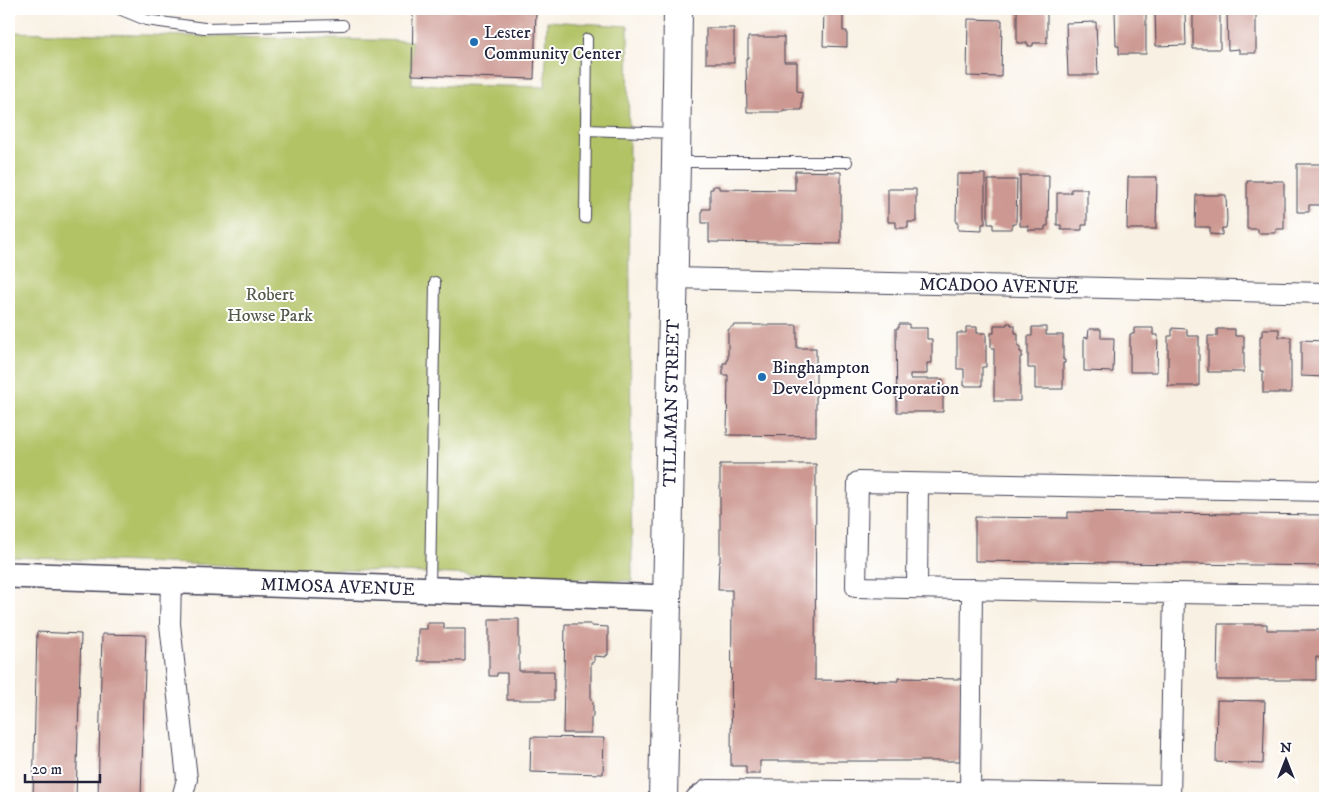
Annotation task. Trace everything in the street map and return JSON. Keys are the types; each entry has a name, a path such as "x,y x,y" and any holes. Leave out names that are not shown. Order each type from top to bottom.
{"main road":[{"name":"TILLMAN STREET","path":"663,798 678,9"}],"street":[{"name":"MCADOO AVENUE","path":"673,278 1325,293"},
{"path":"1325,491 858,482 856,578 856,587 1325,595"},
{"path":"917,588 918,484"},
{"name":"MIMOSA AVENUE","path":"9,575 668,598"},
{"path":"171,580 170,624 187,778 182,798"},
{"path":"970,795 972,589"},
{"path":"696,798 707,790 889,795 1170,797 1174,593"}],"lane":[{"path":"119,9 146,20 204,28 344,26"},
{"path":"585,218 587,39"},
{"path":"586,130 677,133"},
{"path":"676,162 847,162"},
{"path":"430,589 435,282"}],"green space":[{"name":"Robert Howse Park","path":"547,21 628,26 632,581 9,557 9,32 412,41 412,84 545,87"}],"building":[{"name":"Lester Community Center","path":"413,9 536,9 534,79 412,75"},
{"path":"824,9 843,9 843,31 847,31 847,47 823,46"},
{"path":"1119,9 1146,11 1146,54 1119,54 1119,46 1116,46 1115,11 1119,11"},
{"path":"1160,9 1185,11 1186,45 1156,46 1155,11 1160,11"},
{"path":"1196,9 1220,9 1220,49 1193,49 1193,11 1196,11"},
{"path":"1017,10 1047,11 1047,43 1033,43 1033,46 1028,46 1028,43 1017,43"},
{"path":"1227,12 1256,12 1256,53 1239,53 1239,49 1228,50"},
{"path":"968,19 1002,20 1001,77 967,76"},
{"path":"1096,22 1098,75 1068,75 1066,23"},
{"path":"706,28 734,28 734,63 706,63"},
{"path":"748,37 784,37 784,62 797,62 797,91 802,92 802,110 747,112 746,58 748,58"},
{"path":"1297,164 1322,164 1321,205 1309,205 1309,212 1297,212"},
{"path":"795,171 841,172 841,244 709,242 709,223 702,223 702,209 710,209 710,189 713,189 713,186 719,186 719,189 795,190"},
{"path":"957,174 985,174 985,224 982,224 982,231 958,230 958,223 956,223"},
{"path":"1020,175 1049,175 1048,226 1045,226 1045,230 1028,230 1028,226 1020,226"},
{"path":"1128,177 1157,177 1156,229 1127,229"},
{"path":"988,180 1017,180 1016,224 1012,224 1012,229 993,229 993,224 988,224"},
{"path":"1247,181 1284,181 1284,229 1276,229 1276,233 1258,233 1258,229 1247,229"},
{"path":"888,189 916,189 916,222 908,222 908,228 896,228 896,222 888,222"},
{"path":"1071,189 1087,189 1087,225 1082,225 1082,230 1061,230 1061,225 1057,225 1057,193 1071,193"},
{"path":"1196,195 1226,195 1227,220 1226,228 1222,228 1222,235 1210,234 1210,227 1195,227"},
{"path":"1007,323 1015,325 1015,333 1018,333 1018,346 1020,346 1020,352 1022,352 1022,357 1020,357 1020,401 994,401 994,348 991,348 991,333 994,333 994,325 1007,325"},
{"path":"899,324 909,324 909,328 927,328 927,339 932,339 932,363 927,363 927,374 910,374 910,379 943,379 943,412 897,412 896,328 899,328"},
{"path":"734,325 797,325 797,348 816,348 816,436 727,435 728,375 723,375 723,363 727,363 728,359 728,330"},
{"path":"966,327 977,327 977,333 986,333 986,367 982,367 982,386 964,386 964,369 957,369 957,333 966,333"},
{"path":"1032,327 1046,327 1046,335 1063,335 1063,360 1065,360 1065,363 1063,363 1063,389 1035,389 1035,368 1028,368 1028,336 1032,336"},
{"path":"1134,328 1153,328 1153,335 1158,335 1157,372 1130,372 1130,334 1134,334"},
{"path":"1172,328 1187,329 1187,336 1199,336 1199,386 1168,386 1168,336 1172,336"},
{"path":"1089,329 1101,329 1101,338 1114,338 1113,372 1084,371 1084,337 1088,338"},
{"path":"1217,329 1235,329 1235,336 1244,336 1244,372 1208,372 1208,336 1217,336"},
{"path":"1262,329 1279,329 1279,337 1291,337 1291,393 1263,393 1263,371 1260,371 1260,336 1262,336"},
{"path":"1301,340 1325,341 1325,377 1301,376"},
{"path":"720,464 816,464 815,680 898,681 898,678 961,679 960,761 760,761 760,774 746,774 746,766 731,766 732,590 718,590 720,562"},
{"path":"1068,512 1325,515 1325,566 975,561 975,517 1068,518"},
{"path":"489,619 519,619 519,671 554,671 554,700 507,700 507,673 497,673 497,676 489,676"},
{"path":"427,623 444,623 444,629 465,629 465,661 418,661 418,629 427,629"},
{"path":"565,624 591,624 591,626 608,627 608,655 606,657 594,656 594,663 591,662 593,717 591,718 591,733 563,733"},
{"path":"1218,624 1267,624 1267,630 1325,630 1325,658 1316,657 1316,680 1217,680"},
{"path":"37,632 81,634 76,798 33,798"},
{"path":"102,634 146,635 141,798 98,798"},
{"path":"1217,700 1265,701 1263,764 1216,762"},
{"path":"531,737 604,738 603,774 530,772"}],"place":[{"name":"Lester Community Center","path":"474,42"},
{"name":"Binghampton Development Corporation","path":"762,377"}]}
